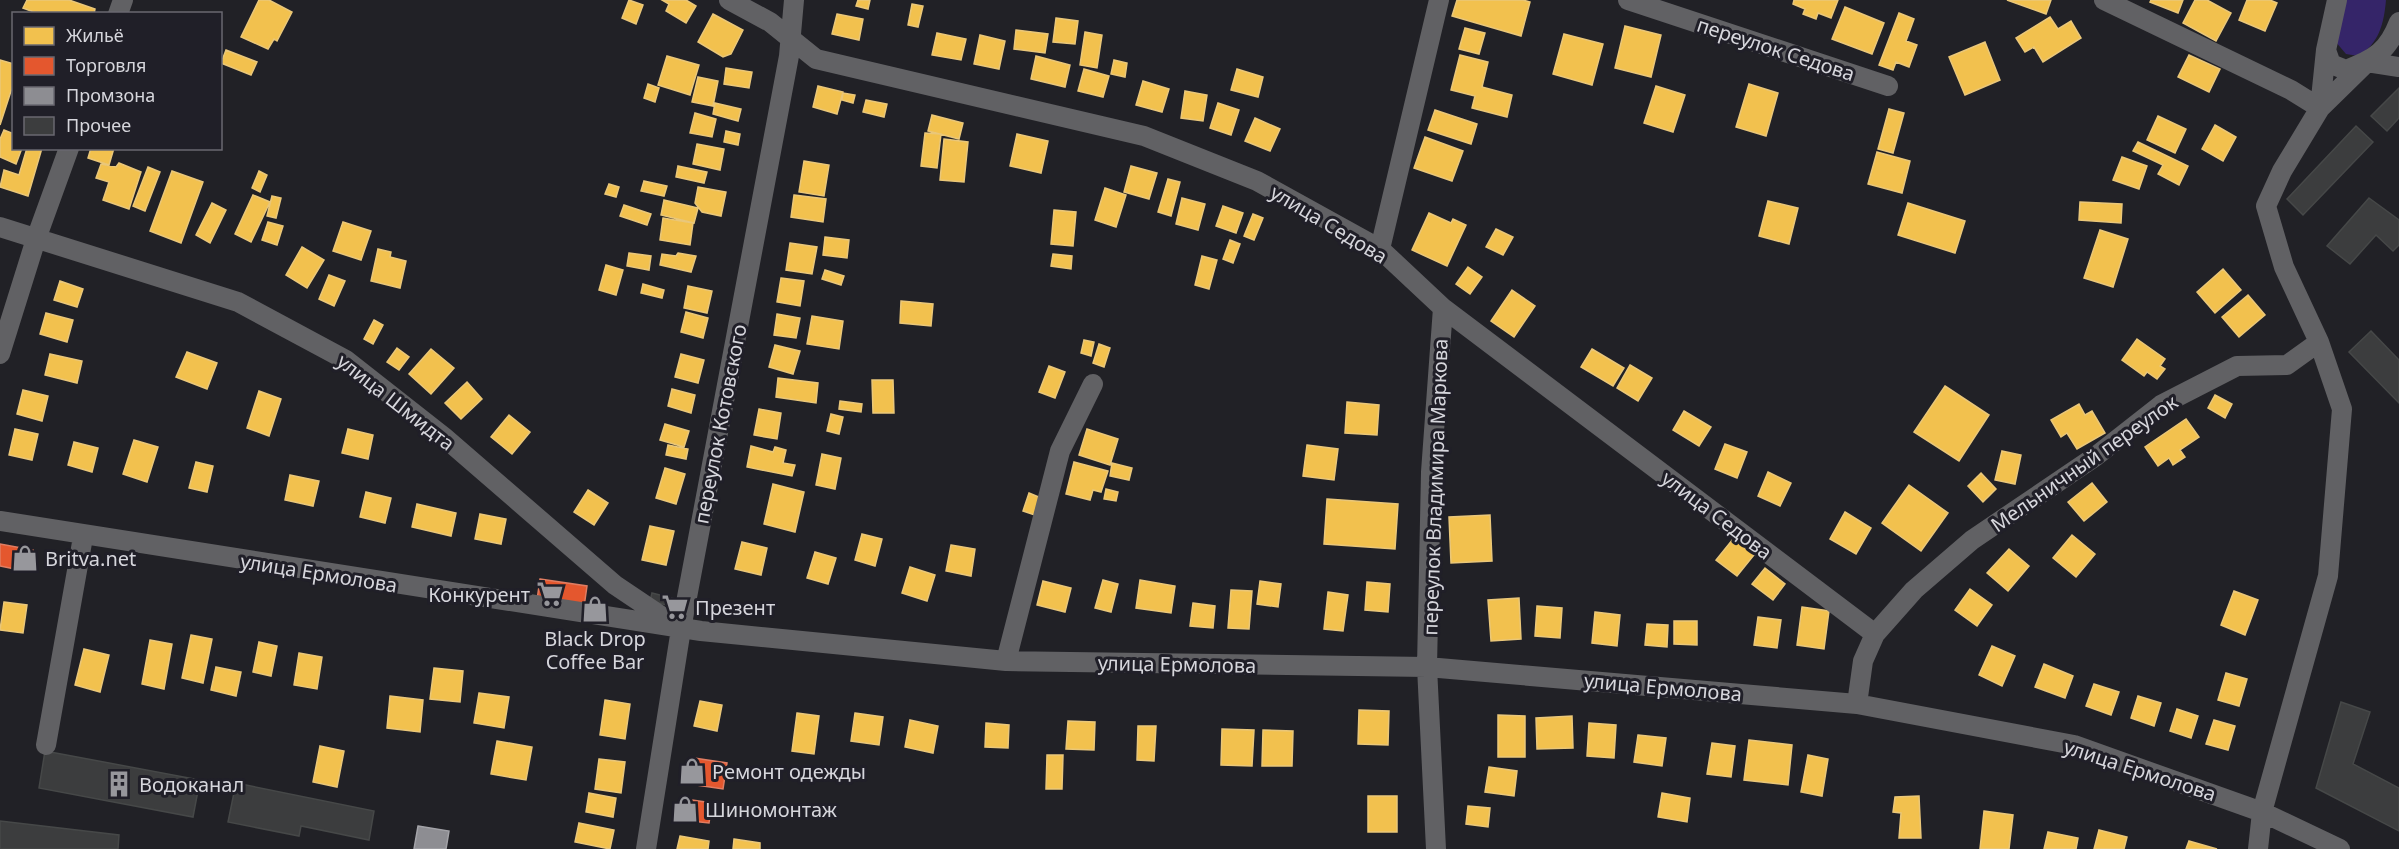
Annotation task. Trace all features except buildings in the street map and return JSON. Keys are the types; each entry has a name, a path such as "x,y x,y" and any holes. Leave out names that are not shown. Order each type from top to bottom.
{"street":[{"name":"улица Седова","path":"729,0 771,22 816,58 1144,136 1257,182 1380,249 1443,308 1875,634"},
{"name":"переулок Котовского","path":"646,849 681,629 789,56 794,0"},
{"path":"1380,249 1439,0"},
{"name":"переулок Седова","path":"1628,0 1888,86"},
{"path":"2104,0 2291,90 2320,108"},
{"path":"2320,108 2326,50 2337,0"},
{"path":"2258,849 2262,812 2328,576 2342,409 2319,342 2284,267 2266,206 2282,171 2320,108 2367,62 2391,44 2399,22"},
{"path":"2326,50 2331,64 2346,70 2367,62 2399,67"},
{"path":"0,354 36,239 68,150"},
{"name":"улица Шмидта","path":"0,227 238,302 346,360 444,437 615,585 681,629"},
{"name":"переулок Владимира Маркова","path":"1436,849 1427,667 1431,472 1443,308"},
{"name":"Мельничный переулок","path":"1875,634 1914,590 1972,540 2096,456 2162,405 2236,366 2287,365 2319,342"},
{"path":"1006,661 1060,451 1093,384"},
{"name":"улица Ермолова","path":"0,521 83,537 681,629 1006,661 1427,667 1857,704 2074,746 2262,812 2340,849"},
{"path":"46,745 83,537"},
{"path":"1857,704 1863,661 1875,634"}],"shaded area":[{"path":"2345,0 2386,0 2384,17 2376,39 2358,56 2346,54 2335,41"}],"place":[{"name":"Britva.net","path":"25,558"},
{"name":"Конкурент","path":"550,594"},
{"name":"Презент","path":"675,607"},
{"name":"Black Drop Coffee Bar","path":"595,609"},
{"name":"Ремонт одежды","path":"692,771"},
{"name":"Водоканал","path":"119,784"},
{"name":"Шиномонтаж","path":"685,809"}]}
